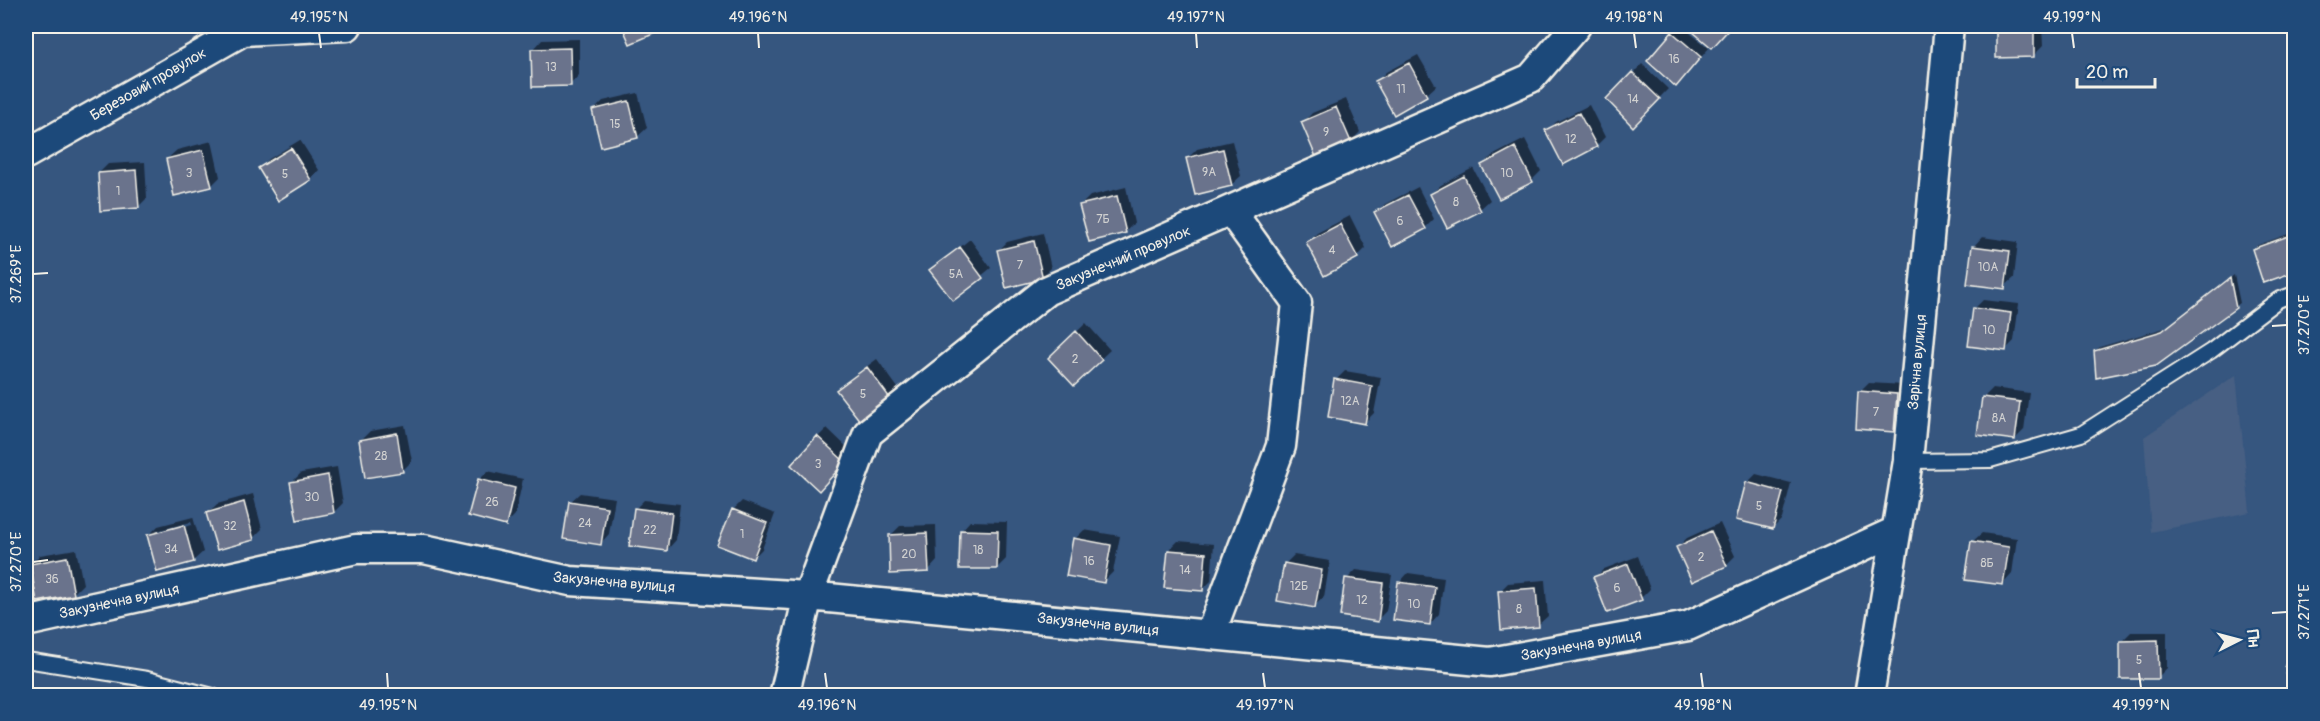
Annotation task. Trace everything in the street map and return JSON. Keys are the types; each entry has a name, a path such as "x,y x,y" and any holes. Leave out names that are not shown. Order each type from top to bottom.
{"street":[{"name":"Березовий провулок","path":"26,154 243,31 347,26"},
{"name":"Закузнечний провулок","path":"784,696 808,596 868,433 1046,291 1231,212 1530,78 1576,26"},
{"name":"Зарічна вулиця","path":"1869,696 1908,461 1948,26"},
{"path":"1210,635 1281,446 1297,303 1231,212"},
{"name":"Закузнечна вулиця","path":"26,622 356,549 424,549 570,582 808,596 1490,662 1688,626 1896,531"}],"lane":[{"path":"1908,461 1990,460 2081,434 2211,351 2278,300 2295,294"},
{"path":"26,660 147,679 213,696"}],"shaded area":[{"path":"2236,375 2250,512 2151,532 2144,437"}],"building":[{"path":"622,26 663,26 665,29 630,44"},
{"path":"1686,26 1732,26 1712,48"},
{"path":"1996,26 2034,26 2034,57 1996,58"},
{"path":"1672,32 1701,57 1676,87 1647,61"},
{"path":"570,48 571,86 532,87 531,49"},
{"path":"1409,63 1427,96 1394,115 1375,81"},
{"path":"1632,72 1660,99 1633,127 1606,99"},
{"path":"629,101 638,138 601,147 592,110"},
{"path":"1336,107 1351,142 1316,157 1301,122"},
{"path":"1579,113 1597,147 1563,165 1545,130"},
{"path":"1515,147 1533,182 1499,199 1481,165"},
{"path":"291,148 311,180 278,201 258,168"},
{"path":"1223,149 1232,186 1195,195 1186,158"},
{"path":"203,150 212,187 174,196 166,159"},
{"path":"136,170 139,208 100,211 98,173"},
{"path":"1464,176 1481,211 1447,228 1430,194"},
{"path":"1408,195 1426,229 1392,247 1374,212"},
{"path":"1117,196 1126,233 1089,242 1079,205"},
{"path":"1340,224 1358,258 1324,276 1306,242"},
{"path":"2294,234 2294,272 2263,283 2252,249"},
{"path":"1034,241 1043,279 1006,288 997,250"},
{"path":"1972,246 2010,251 2005,289 1967,284"},
{"path":"960,247 983,278 953,301 929,270"},
{"path":"2230,278 2236,308 2156,366 2096,378 2094,351 2162,331"},
{"path":"1973,308 2011,313 2006,351 1968,346"},
{"path":"2294,316 2294,344 2286,319"},
{"path":"1076,331 1102,360 1074,386 1048,358"},
{"path":"867,367 890,398 860,421 836,390"},
{"path":"1334,379 1372,386 1365,424 1328,417"},
{"path":"1858,391 1897,394 1894,432 1856,429"},
{"path":"1982,397 2020,402 2015,440 1977,435"},
{"path":"397,433 403,472 365,478 359,440"},
{"path":"817,436 845,462 819,491 791,465"},
{"path":"328,475 334,513 297,520 290,482"},
{"path":"478,479 515,488 506,526 468,516"},
{"path":"1746,482 1783,492 1773,529 1736,520"},
{"path":"569,501 607,507 601,545 563,539"},
{"path":"244,502 254,540 217,550 206,513"},
{"path":"634,508 672,513 667,551 629,546"},
{"path":"732,509 767,523 753,559 717,545"},
{"path":"184,525 194,562 157,572 147,535"},
{"path":"960,530 998,531 997,569 959,569"},
{"path":"1711,531 1727,566 1692,582 1676,547"},
{"path":"927,533 929,572 890,574 889,535"},
{"path":"1073,538 1111,545 1104,583 1066,576"},
{"path":"1971,541 2009,547 2003,585 1965,580"},
{"path":"1168,550 1206,553 1203,591 1164,588"},
{"path":"67,557 74,595 37,602 30,564"},
{"path":"1284,563 1322,570 1315,608 1277,601"},
{"path":"1628,564 1642,600 1607,613 1593,577"},
{"path":"1345,578 1383,583 1378,622 1340,616"},
{"path":"1398,582 1435,587 1430,625 1393,620"},
{"path":"1536,588 1539,627 1501,630 1498,591"},
{"path":"2158,640 2159,679 2120,679 2120,641"},
{"path":"2294,663 2294,696 2290,696 2285,665"}]}
